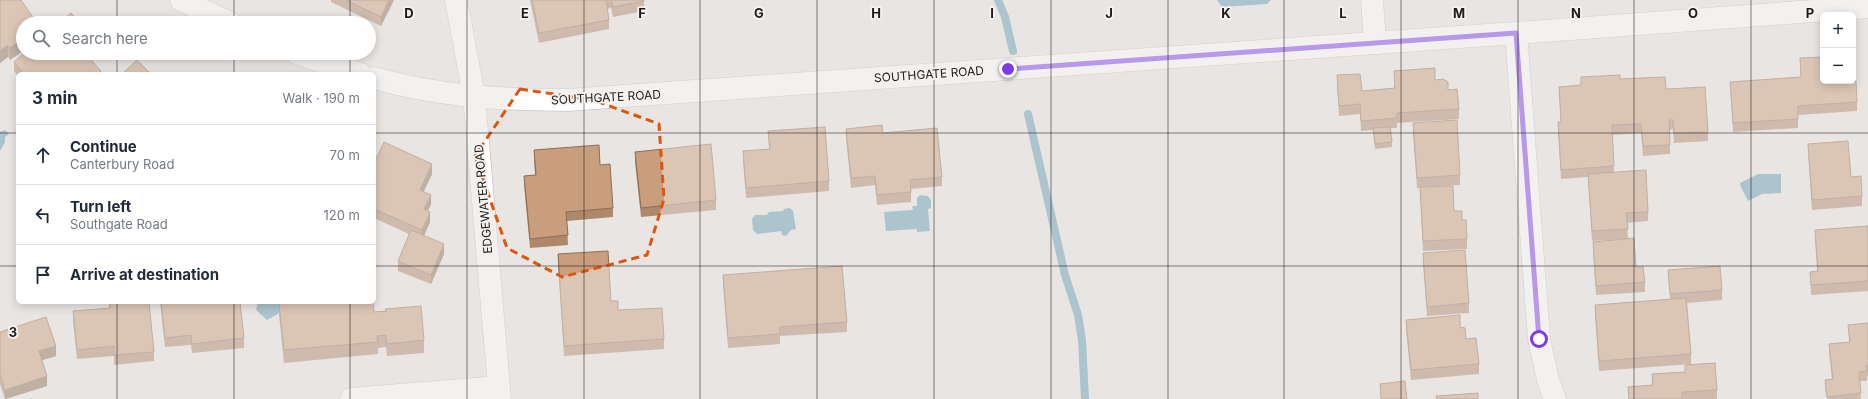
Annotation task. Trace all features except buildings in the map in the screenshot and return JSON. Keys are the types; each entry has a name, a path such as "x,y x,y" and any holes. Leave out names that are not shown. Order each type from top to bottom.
{"street":[{"path":"180,0 215,16"},
{"name":"EDGEWATER ROAD","path":"456,0 474,96 499,393"},
{"path":"1372,0 1375,43"},
{"name":"SOUTHGATE ROAD","path":"376,79 395,84 474,96 521,100 568,100 1516,33 1868,6"},
{"path":"1516,33 1539,339 1548,380 1555,399"},
{"path":"315,60 353,72"},
{"path":"351,399 499,393"}],"highlighted area":[{"path":"520,89 593,100 659,124 664,199 647,255 562,277 507,248 475,156"}],"water":[{"path":"1217,0 1271,0 1267,4 1222,7"},
{"path":"5,130 9,134 5,137 5,142 0,151 0,132"},
{"path":"1758,174 1781,174 1781,193 1762,194 1748,201 1740,183"},
{"path":"920,195 928,196 931,200 931,208 928,209 930,231 917,232 917,229 886,231 884,212 913,210 912,206 917,206 917,198"},
{"path":"790,208 793,211 796,229 791,230 786,236 782,235 781,231 757,234 753,230 752,219 755,215 767,215 769,212 783,211 784,209"},
{"path":"258,304 284,304 278,314 267,320 256,310"}],"waterway":[{"path":"998,0 1005,17 1013,51"},
{"path":"1028,114 1065,275 1078,315 1082,340 1085,399"}],"route":[{"path":"1008,69 1516,33 1539,339"}]}
